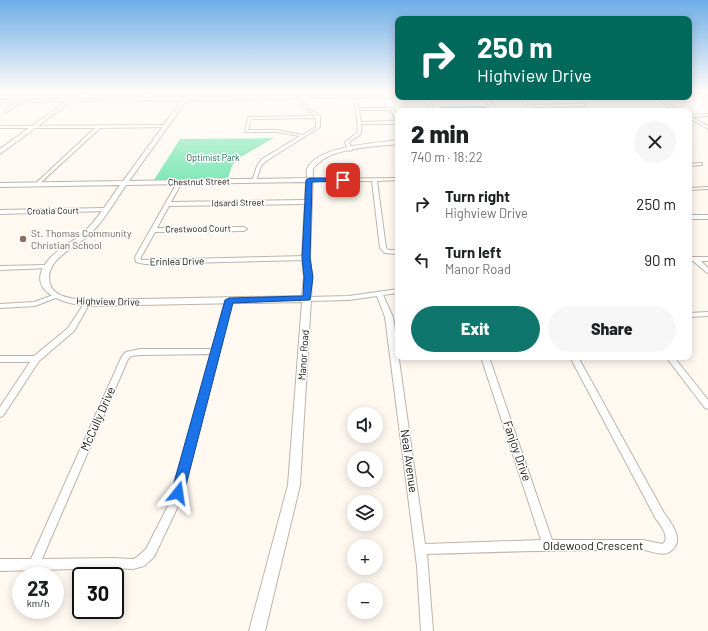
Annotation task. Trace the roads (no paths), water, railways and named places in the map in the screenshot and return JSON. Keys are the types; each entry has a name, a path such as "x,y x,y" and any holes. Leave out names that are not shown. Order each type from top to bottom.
{"main road":[{"path":"0,152 43,120"}],"street":[{"path":"0,306 35,304 56,296 47,286 45,281 48,267 60,254 88,233 170,120"},
{"path":"249,120 246,131 274,131 304,136"},
{"path":"254,181 259,166 264,160 318,127 318,120"},
{"path":"696,120 708,128"},
{"path":"350,150 347,142 360,132 359,123 395,123"},
{"path":"0,127 166,126"},
{"path":"37,185 98,127"},
{"name":"Manor Road","path":"257,631 294,485 307,299 308,277 306,258 310,169 316,161 333,153 395,142"},
{"path":"692,165 700,164"},
{"path":"374,179 383,248 387,252 395,252"},
{"name":"Chestnut Street","path":"0,185 395,179"},
{"name":"Erinlea Drive","path":"180,182 138,257 138,261 306,258"},
{"path":"692,188 708,188"},
{"name":"Idsardi Street","path":"168,204 308,202"},
{"name":"Croatia Court","path":"0,212 105,210"},
{"path":"692,217 708,217"},
{"name":"Crestwood Court","path":"153,230 244,229"},
{"path":"692,259 708,259"},
{"path":"692,259 708,271"},
{"path":"0,268 48,267"},
{"name":"Highview Drive","path":"56,296 70,301 87,303 349,298 395,291"},
{"name":"Neal Avenue","path":"379,294 388,317 421,549 427,631"},
{"path":"0,565 133,564 146,558 174,504 229,300"},
{"path":"0,414 36,358 71,329 87,303"},
{"path":"692,315 708,314"},
{"name":"McCully Drive","path":"34,564 125,358 130,354 140,352 216,351"},
{"path":"0,359 36,358"},
{"name":"Fanjoy Drive","path":"486,360 548,545"},
{"name":"Oldewood Crescent","path":"421,549 548,545 643,545 662,548 668,547 672,538 576,360"},
{"path":"672,360 708,406"}],"place":[{"name":"St. Thomas Community Christian School","path":"23,239"}],"park label":[{"name":"Optimist Park","path":"213,158"}]}
